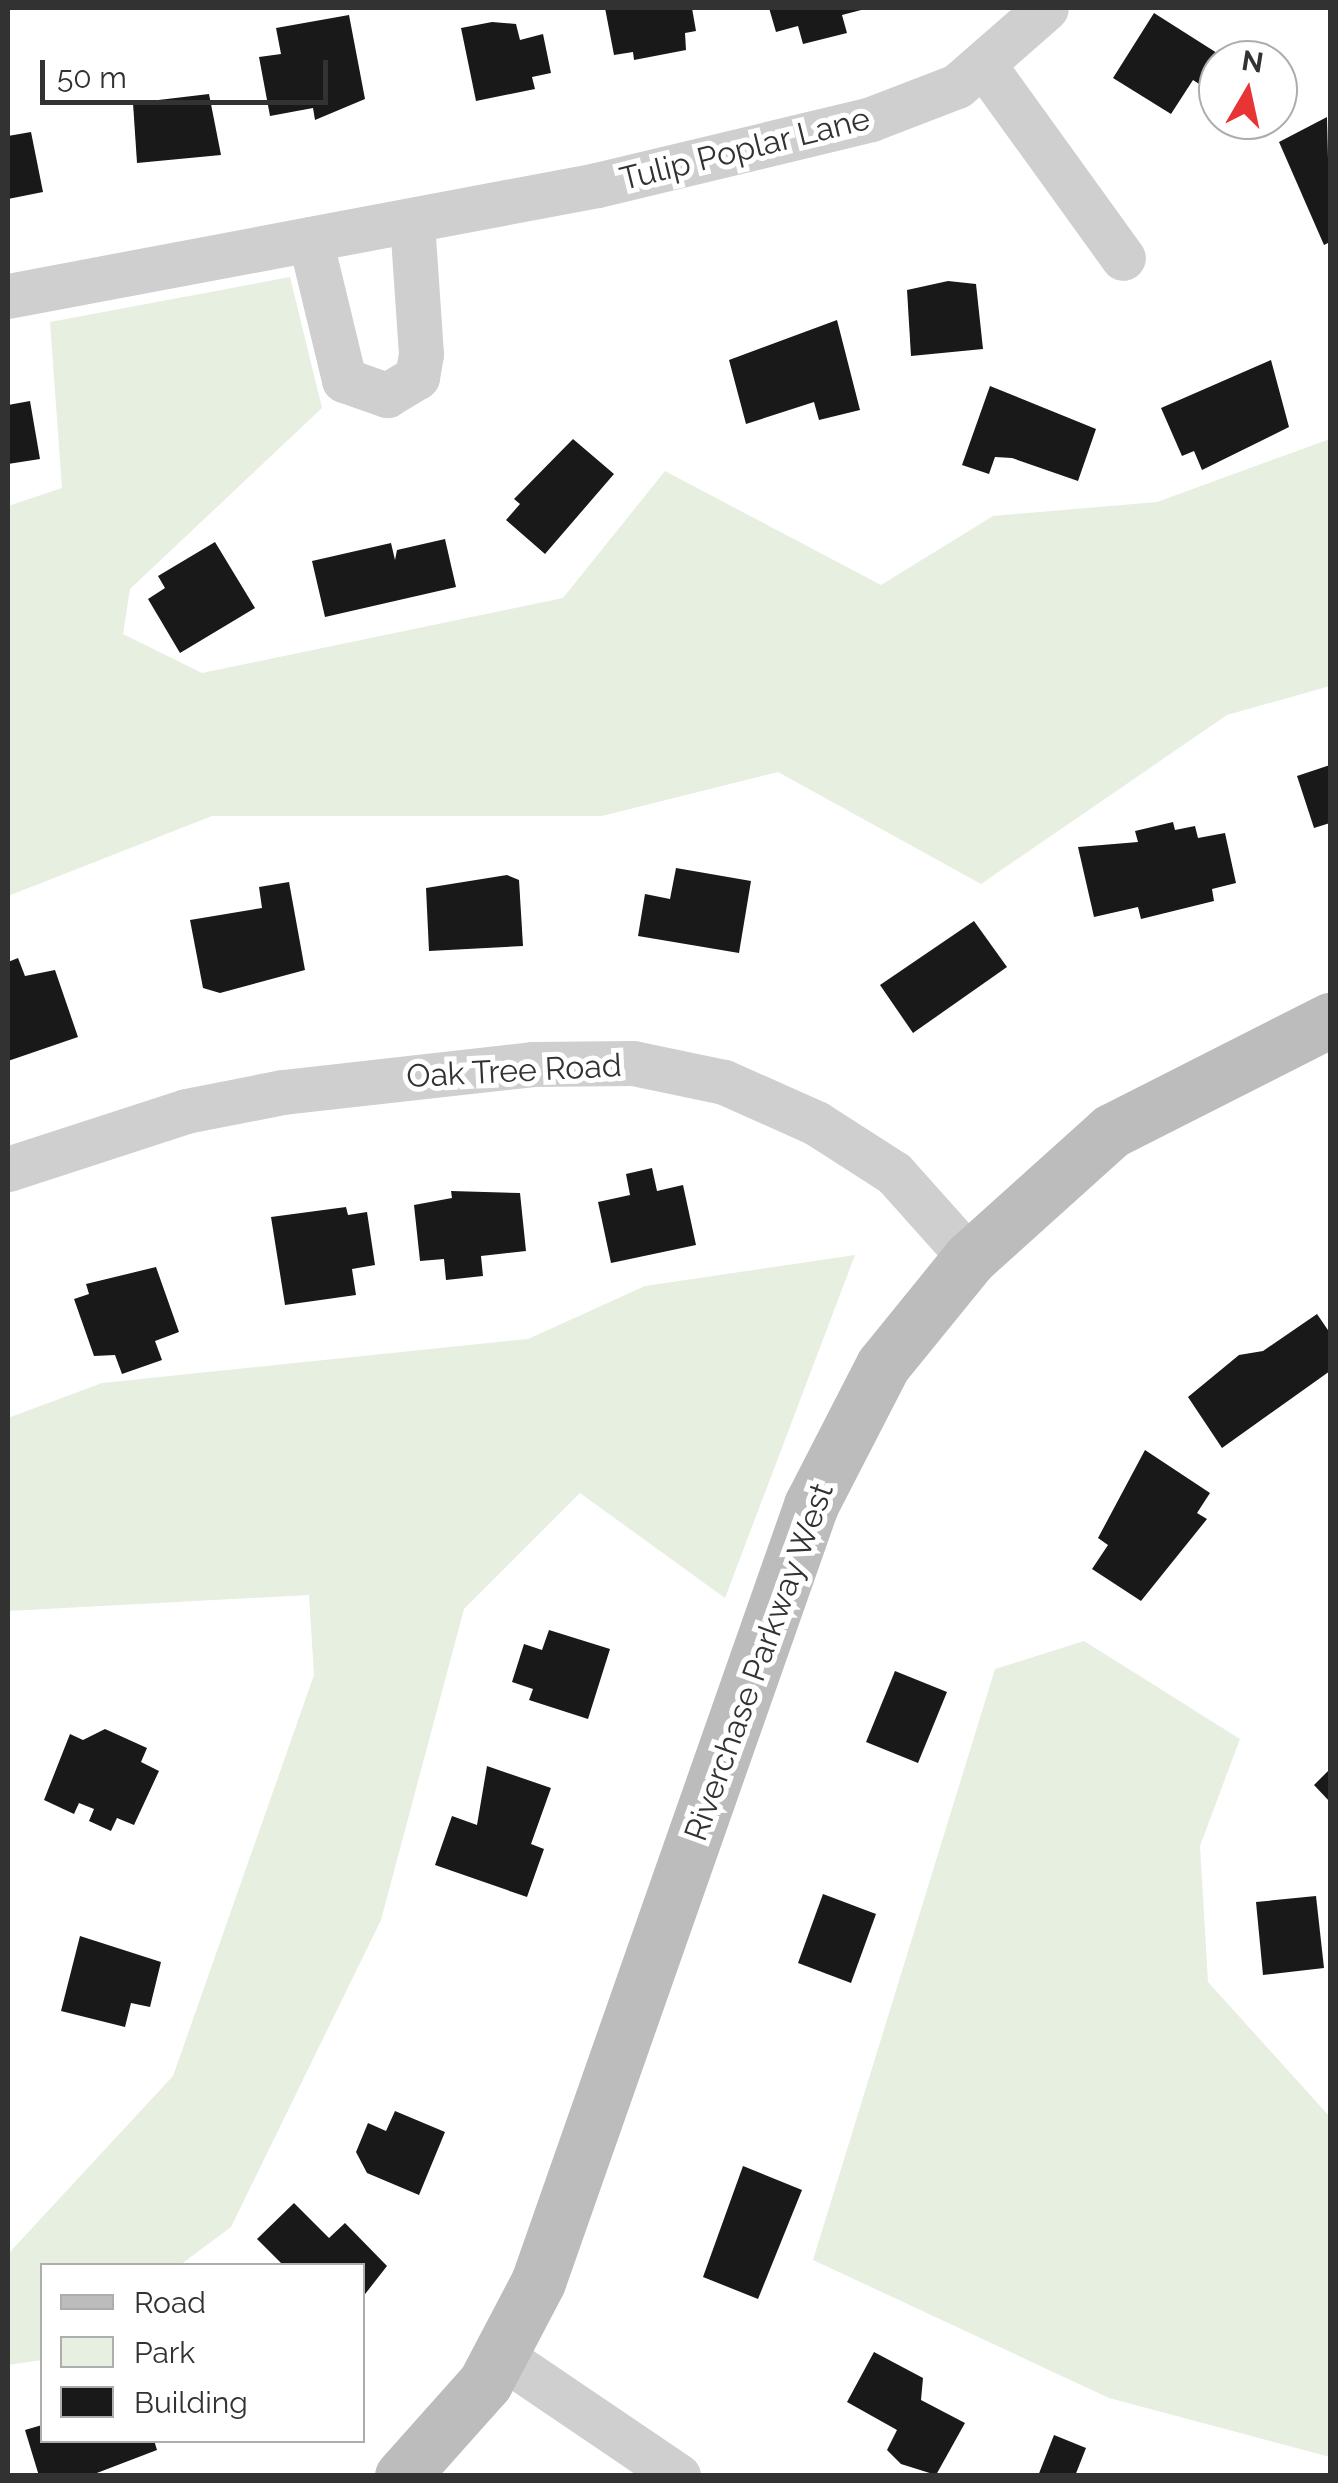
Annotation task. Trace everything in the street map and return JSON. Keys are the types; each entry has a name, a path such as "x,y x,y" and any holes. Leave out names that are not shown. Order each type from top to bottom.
{"street":[{"name":"Tulip Poplar Lane","path":"8,296 412,222 871,119 986,68 1046,8"},
{"path":"986,68 1123,258"},
{"path":"310,239 344,380 387,396 417,377 421,354 412,222"},
{"name":"Riverchase Parkway West","path":"402,2476 500,2356 573,2197 811,1505 883,1366 970,1258 1111,1131 1330,1020"},
{"name":"Oak Tree Road","path":"8,1169 283,1092 532,1064 633,1063 724,1082 816,1123 894,1173 970,1258"},
{"path":"500,2356 678,2476"}],"green space":[{"path":"290,277 322,408 130,589 123,634 202,673 563,598 665,471 881,585 993,516 1157,502 1330,439 1330,686 1227,715 981,884 778,772 602,816 212,816 8,896 8,506 62,488 50,322"},
{"path":"855,1255 725,1598 580,1493 464,1609 381,1920 231,2227 183,2263 40,2263 40,2360 8,2365 8,2254 173,2076 314,1675 309,1595 8,1611 8,1418 102,1383 528,1339 645,1286"},
{"path":"1084,1641 1240,1739 1200,1846 1208,1982 1330,2117 1330,2457 1109,2398 813,2260 995,1669"}],"building":[{"path":"605,8 692,8 696,31 685,33 686,50 634,60 633,52 614,55"},
{"path":"769,8 865,9 842,15 847,33 803,44 798,26 776,32"},
{"path":"1154,13 1198,41 1198,83 1193,80 1171,114 1113,78"},
{"path":"349,15 365,99 315,120 313,108 270,116 259,57 281,54 276,28"},
{"path":"492,22 516,24 520,40 543,34 551,73 532,77 535,89 476,101 461,28"},
{"path":"209,94 221,155 137,163 133,103"},
{"path":"1327,117 1330,242 1324,245 1279,142 1298,140 1298,132"},
{"path":"31,132 43,192 8,199 8,136"},
{"path":"948,281 976,284 983,349 911,356 907,290"},
{"path":"837,320 860,410 819,420 814,402 746,424 729,360"},
{"path":"1271,360 1289,427 1202,470 1194,451 1182,456 1161,408"},
{"path":"990,386 1096,429 1078,481 1012,458 995,457 989,474 962,465"},
{"path":"30,401 40,459 8,464 8,405"},
{"path":"573,439 614,474 545,554 506,520 520,504 514,499"},
{"path":"445,539 456,587 325,617 312,561 391,543 395,560 397,550"},
{"path":"215,542 255,608 180,653 148,599 165,588 158,576"},
{"path":"1330,765 1330,823 1314,828 1297,776"},
{"path":"1173,822 1175,830 1195,826 1198,838 1225,833 1236,883 1212,889 1214,901 1141,919 1138,907 1094,917 1078,847 1138,842 1135,831"},
{"path":"676,868 751,881 739,953 638,936 645,894 670,899"},
{"path":"507,875 519,880 523,946 429,951 426,888"},
{"path":"289,882 305,970 220,993 203,988 190,920 262,908 259,887"},
{"path":"974,921 1007,967 913,1033 880,985"},
{"path":"18,958 25,976 55,970 78,1037 8,1061 8,962"},
{"path":"652,1168 657,1191 683,1185 696,1245 611,1263 598,1202 630,1195 626,1174"},
{"path":"451,1191 520,1193 526,1251 481,1256 483,1276 446,1280 444,1259 420,1261 414,1205 452,1198"},
{"path":"346,1207 348,1215 367,1212 375,1265 352,1269 356,1295 285,1305 271,1217"},
{"path":"156,1267 179,1332 155,1341 162,1360 122,1374 115,1355 94,1356 74,1299 89,1294 86,1284"},
{"path":"1317,1314 1330,1333 1330,1371 1222,1448 1188,1397 1239,1355 1263,1351"},
{"path":"1145,1450 1210,1493 1197,1513 1207,1519 1141,1601 1092,1569 1108,1545 1098,1538"},
{"path":"549,1630 610,1649 588,1719 529,1700 533,1689 512,1682 524,1644 542,1650"},
{"path":"895,1671 947,1692 918,1763 866,1742"},
{"path":"105,1729 147,1748 141,1762 159,1771 134,1825 117,1818 111,1831 89,1821 94,1809 79,1803 74,1814 44,1800 70,1734 83,1740"},
{"path":"487,1766 551,1788 531,1844 544,1849 527,1897 435,1865 452,1816 477,1825"},
{"path":"1330,1769 1330,1802 1314,1785"},
{"path":"823,1894 876,1914 851,1983 798,1963"},
{"path":"1316,1896 1324,1968 1263,1975 1256,1902"},
{"path":"80,1936 161,1962 150,2007 131,2003 125,2027 61,2011"},
{"path":"395,2111 445,2132 419,2195 367,2173 356,2152 368,2123 386,2131"},
{"path":"743,2166 802,2190 758,2299 703,2277"},
{"path":"294,2203 329,2238 345,2223 387,2266 365,2294 365,2263 281,2263 257,2239"},
{"path":"874,2352 923,2378 921,2400 965,2423 936,2475 901,2464 887,2450 897,2430 847,2402"},
{"path":"40,2426 40,2443 155,2443 157,2450 89,2476 39,2476 25,2430"},
{"path":"1054,2435 1086,2448 1075,2476 1038,2476"}]}
